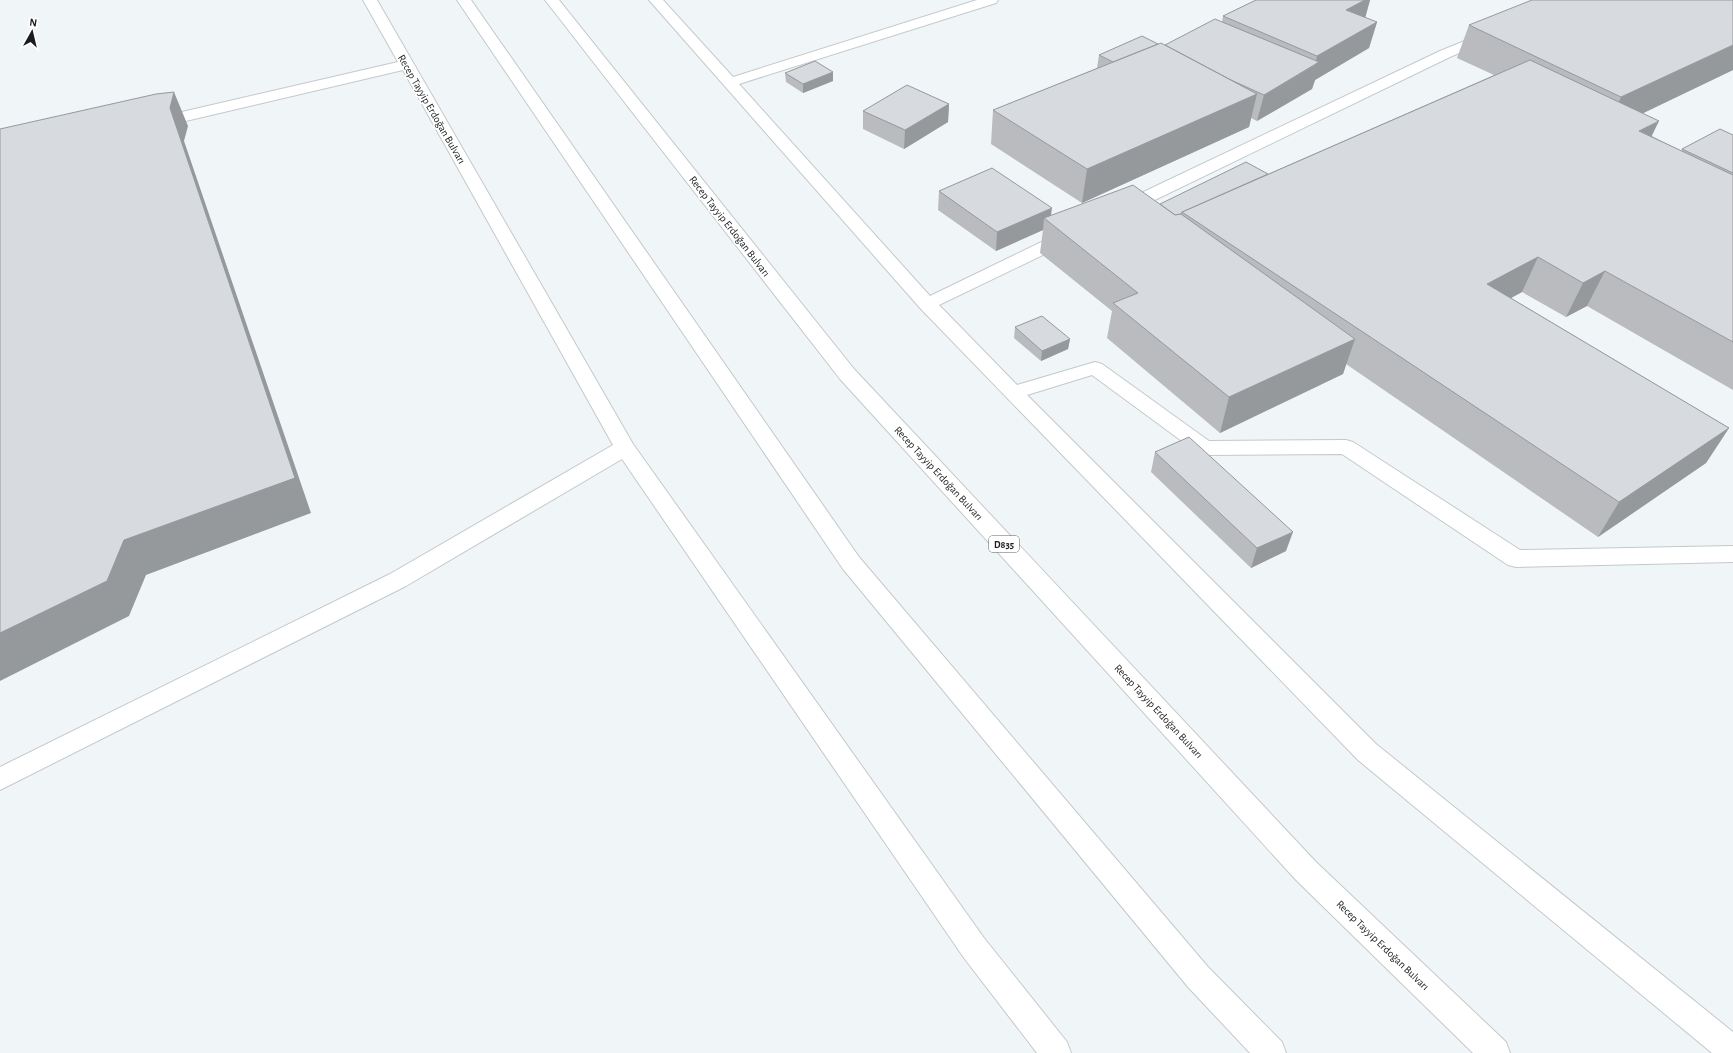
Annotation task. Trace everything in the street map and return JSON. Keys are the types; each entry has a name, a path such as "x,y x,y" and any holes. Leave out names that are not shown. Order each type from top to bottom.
{"main road":[{"name":"Recep Tayyip Erdoğan Bulvarı","path":"370,0 626,448 974,948 1056,1053"},
{"path":"464,0 851,563 1198,977 1271,1053"},
{"name":"Recep Tayyip Erdoğan Bulvarı","path":"552,0 847,374 1306,871 1495,1053"},
{"path":"656,0 731,82 927,304 1367,752 1733,1051"},
{"path":"731,82 991,0"},
{"path":"1107,217 1445,54 1504,28"},
{"path":"146,126 406,65"},
{"path":"927,304 1085,227"},
{"path":"1013,393 1095,368 1205,448 1346,447 1516,560 1733,554"},
{"path":"0,779 398,580 626,448"}],"building":[{"path":"1256,0 1365,0 1346,10 1377,22 1317,56 1223,16"},
{"path":"1532,0 1733,0 1733,45 1621,97 1469,25"},
{"path":"1215,19 1319,62 1264,95 1231,80 1165,45"},
{"path":"1142,36 1158,44 1113,62 1099,55"},
{"path":"1161,43 1257,94 1087,169 993,110"},
{"path":"1530,60 1659,121 1639,131 1733,175 1733,342 1605,271 1583,283 1538,257 1487,284 1729,428 1619,502 1182,212"},
{"path":"815,61 833,72 803,84 785,73"},
{"path":"907,85 949,104 905,130 863,111"},
{"path":"174,92 170,108 295,478 124,540 107,581 0,633 0,129 156,94"},
{"path":"1720,129 1733,135 1733,173 1682,149"},
{"path":"1246,162 1268,174 1182,212 1181,214 1175,215 1160,204"},
{"path":"992,168 1052,208 997,232 939,191"},
{"path":"1133,185 1175,215 1181,214 1355,339 1229,397 1113,303 1138,293 1044,218"},
{"path":"1042,316 1070,339 1042,351 1015,327"},
{"path":"1189,437 1293,532 1257,548 1155,452"}]}
